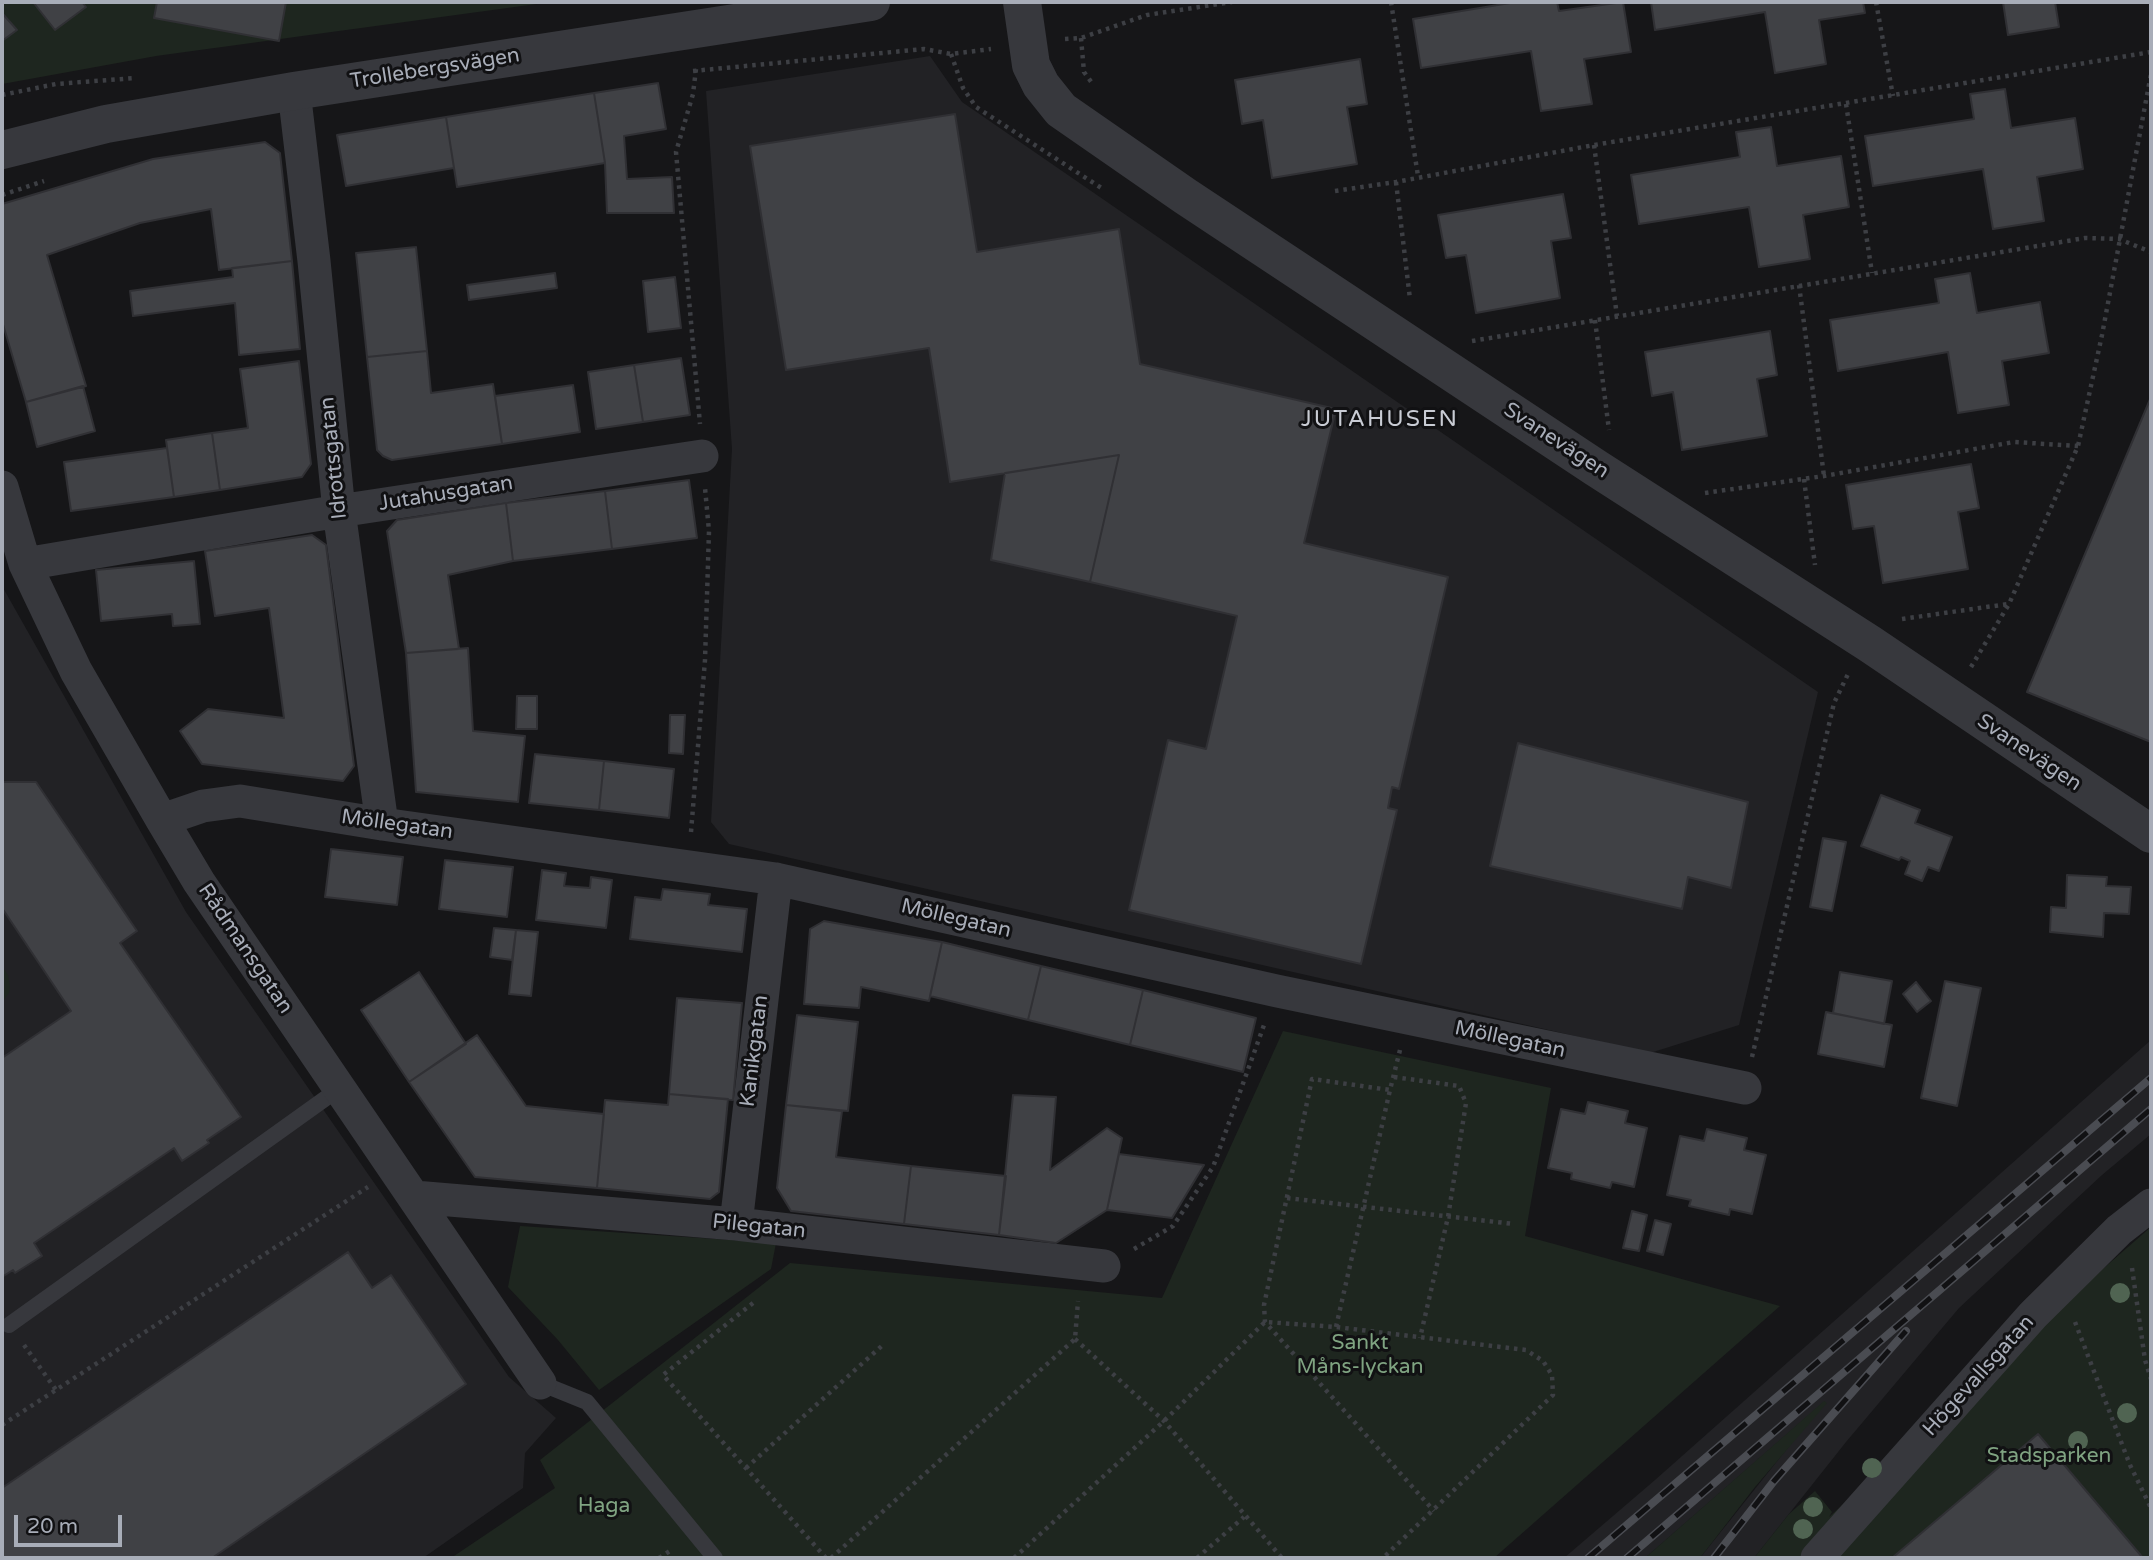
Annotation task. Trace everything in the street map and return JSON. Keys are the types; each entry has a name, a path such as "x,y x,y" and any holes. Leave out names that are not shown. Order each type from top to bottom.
{"street":[{"name":"Trollebergsvägen","path":"2,150 106,124 294,91 871,2"},
{"name":"Svanevägen","path":"1022,2 1031,65 1041,85 1061,110 1116,150 1596,468 1870,644 2151,834"},
{"name":"Idrottsgatan","path":"294,91 339,511 382,824"},
{"name":"Jutahusgatan","path":"25,564 339,511 702,456"},
{"name":"Rådmansgatan","path":"2,487 25,564 76,671 199,882 540,1383"},
{"name":"Möllegatan","path":"162,820 203,806 240,801 382,824 776,878 1276,991 1745,1088"},
{"name":"Kanikgatan","path":"736,1224 776,878"},
{"name":"Pilegatan","path":"414,1197 736,1224 1104,1266"},
{"name":"Högevallsgatan","path":"1818,1558 2033,1315 2119,1230 2151,1205"}],"lane":[{"path":"9,1325 340,1088"},
{"path":"540,1383 587,1402 715,1558"}],"path":[{"path":"682,72 924,49 951,54 1081,38 1147,15 1232,2"},
{"path":"1391,2 1418,176"},
{"path":"1876,2 1893,96"},
{"path":"1335,191 2151,52"},
{"path":"1952,700 2009,604 2078,446 2102,335 2151,74"},
{"path":"1846,103 1872,273"},
{"path":"1594,145 1617,316"},
{"path":"2,195 54,178"},
{"path":"1392,332 1410,298 1396,182"},
{"path":"1471,341 2085,238 2119,239 2151,252"},
{"path":"1800,285 1824,476"},
{"path":"1595,320 1609,430 1596,468"},
{"path":"1701,494 1824,476 2014,442 2078,446"},
{"path":"1804,479 1815,565 1806,602"},
{"path":"1745,1088 1834,703 1849,671 1889,621 2009,604"},
{"path":"1104,1266 1174,1226 1213,1167 1276,991"},
{"path":"1336,1327 1407,1018"},
{"path":"1394,1077 1459,1086 1466,1103 1448,1217 1420,1338"},
{"path":"1390,1090 1312,1079 1264,1305 1265,1322 1434,1511"},
{"path":"2,1425 395,1170"},
{"path":"1287,1198 1514,1224"},
{"path":"2132,1268 2145,1360 2151,1380"},
{"path":"753,1303 663,1375 828,1558 1075,1339 1078,1301"},
{"path":"2073,1319 2130,1465 2151,1508"},
{"path":"1014,1558 1164,1421 1265,1322 1336,1327 1526,1350 1543,1361 1552,1375 1553,1395 1383,1558"},
{"path":"9,1325 56,1390"},
{"path":"1075,1339 1164,1421 1282,1558"},
{"path":"746,1468 885,1343"},
{"path":"1197,1558 1244,1517"}],"shaded area":[{"path":"930,56 962,102 1818,692 1739,1025 1650,1053 729,844 711,822 732,449 706,91"},
{"path":"2,586 186,912 509,1377 556,1418 525,1453 523,1488 423,1558 2,1558"},
{"path":"2151,1040 2151,1134 2102,1175 1959,1308 1846,1442 1754,1558 1700,1558 1825,1401 1645,1558 1564,1558 1655,1480"}],"green space":[{"path":"2,2 551,2 156,56 2,84"},
{"path":"2,966 8,975 10,986 9,993 2,1002"},
{"name":"Sankt Måns-lyckan","path":"1283,1031 1551,1088 1525,1236 1780,1306 1494,1558 451,1558 555,1488 540,1460 790,1263 1162,1298"},
{"path":"520,1226 776,1243 771,1269 599,1390 558,1340 508,1287"},
{"name":"Stadsparken","path":"2151,1227 2151,1558 1754,1558 1789,1514 1815,1491 1832,1512 1829,1517"},
{"path":"1824,1401 1827,1403 1755,1487 1700,1558 1645,1558"}],"building":[{"path":"33,2 82,2 86,7 55,30"},
{"path":"157,2 286,2 279,41 154,18"},
{"path":"1516,2 1557,2 1559,11 1623,2 1631,52 1584,59 1592,104 1541,111 1531,51 1421,68 1413,19"},
{"path":"1651,2 1863,2 1865,13 1819,20 1826,64 1775,73 1765,12 1655,30"},
{"path":"2003,2 2055,2 2059,27 2008,35"},
{"path":"2,13 17,30 2,41"},
{"path":"1360,59 1367,104 1347,107 1357,164 1272,178 1263,120 1242,124 1235,80"},
{"path":"658,83 666,129 624,136 627,179 672,177 674,213 607,213 605,163 594,93"},
{"path":"2005,89 2011,128 2075,118 2083,169 2037,177 2044,221 1993,229 1983,169 1873,186 1865,136 1974,119 1970,94"},
{"path":"594,93 605,163 457,187 446,117"},
{"path":"955,114 977,252 1119,229 1140,364 1336,409 1304,543 1448,577 1399,789 1392,787 1388,808 1397,810 1361,964 1129,910 1168,740 1206,749 1237,616 1090,582 1119,455 950,482 929,348 786,370 750,146"},
{"path":"446,117 454,168 346,186 337,135"},
{"path":"1771,127 1777,166 1841,156 1849,207 1803,215 1810,259 1759,267 1749,207 1639,224 1631,175 1740,157 1736,132"},
{"path":"265,142 280,153 292,261 219,270 211,209 140,223 47,255 86,386 26,402 2,321 2,204 153,159"},
{"path":"1563,194 1571,238 1551,241 1560,298 1476,313 1466,255 1446,258 1438,215"},
{"path":"416,247 427,351 367,357 356,253"},
{"path":"292,261 300,349 239,355 235,303 133,316 130,291 233,277 232,268"},
{"path":"555,273 557,288 469,300 467,285"},
{"path":"1970,273 1977,313 2040,302 2049,353 2002,361 2009,405 1958,413 1948,352 1838,371 1830,320 1939,303 1935,279"},
{"path":"675,277 681,328 648,332 643,281"},
{"path":"1770,331 1777,375 1757,379 1767,436 1682,450 1673,392 1652,396 1645,352"},
{"path":"427,351 431,393 493,384 502,444 392,460 377,450 367,357"},
{"path":"681,358 690,415 643,422 634,365"},
{"path":"299,361 311,464 302,477 220,490 212,433 248,428 240,369"},
{"path":"634,365 643,422 596,429 588,372"},
{"path":"573,385 580,432 502,444 495,396"},
{"path":"83,386 95,431 37,447 26,402"},
{"path":"2151,397 2151,742 2027,692"},
{"path":"212,433 220,490 174,497 166,440"},
{"path":"167,448 174,497 71,511 64,462"},
{"path":"1119,455 1090,582 991,560 1005,473"},
{"path":"1971,464 1979,508 1958,512 1968,569 1883,583 1874,526 1853,529 1846,485"},
{"path":"689,480 697,538 612,549 605,491"},
{"path":"605,491 612,549 513,561 506,503"},
{"path":"506,503 513,561 448,575 459,649 406,653 387,531 397,520"},
{"path":"312,535 326,545 354,766 343,781 202,764 180,731 208,709 284,718 269,608 215,616 205,551"},
{"path":"194,561 200,624 173,626 172,614 101,621 96,570"},
{"path":"468,648 473,731 525,736 518,802 416,792 406,653"},
{"path":"517,696 537,696 537,729 516,729"},
{"path":"670,715 685,715 683,754 669,753"},
{"path":"1518,743 1748,802 1731,888 1688,877 1682,909 1490,866"},
{"path":"535,754 604,761 599,810 529,803"},
{"path":"604,761 674,769 669,818 599,810"},
{"path":"2,782 36,782 137,931 120,943 241,1117 182,1161 174,1148 34,1243 42,1256 15,1273 13,1270 2,1277 2,1058 71,1011 2,908"},
{"path":"1881,795 1920,810 1915,823 1952,837 1939,871 1928,867 1922,881 1905,874 1910,861 1901,857 1899,860 1861,846"},
{"path":"1823,838 1846,842 1832,911 1810,907"},
{"path":"331,849 403,857 397,905 325,897"},
{"path":"445,860 513,867 507,917 439,909"},
{"path":"542,870 566,873 564,886 590,888 591,877 612,880 606,928 536,920"},
{"path":"2067,875 2107,877 2106,886 2131,887 2129,914 2104,913 2103,937 2050,932 2051,907 2066,908"},
{"path":"663,889 710,894 708,905 747,909 742,952 630,939 635,897 661,900"},
{"path":"824,921 942,942 929,1001 861,987 859,1008 804,1004 810,929"},
{"path":"494,928 516,930 512,960 490,957"},
{"path":"516,930 538,932 531,996 509,994"},
{"path":"942,942 1041,966 1028,1020 930,996"},
{"path":"1041,966 1143,990 1130,1045 1028,1020"},
{"path":"419,972 466,1044 409,1082 361,1010"},
{"path":"1840,972 1892,981 1884,1024 1833,1013"},
{"path":"1945,981 1981,988 1957,1106 1921,1098"},
{"path":"1916,982 1931,1001 1917,1012 1903,994"},
{"path":"1143,990 1256,1018 1243,1072 1130,1045"},
{"path":"677,998 742,1003 733,1100 669,1094"},
{"path":"1826,1012 1892,1025 1884,1067 1818,1054"},
{"path":"797,1015 858,1022 848,1111 786,1105"},
{"path":"477,1035 526,1106 604,1114 597,1188 475,1177 409,1082"},
{"path":"669,1094 728,1099 719,1192 710,1199 597,1188 605,1100 668,1105"},
{"path":"1013,1095 1056,1097 1050,1170 1107,1128 1122,1138 1107,1210 1056,1243 999,1235"},
{"path":"1588,1102 1628,1111 1625,1123 1647,1128 1634,1187 1612,1182 1610,1188 1571,1179 1572,1173 1548,1168 1561,1109 1585,1114"},
{"path":"786,1105 842,1111 836,1157 911,1166 904,1224 791,1211 777,1188"},
{"path":"1707,1129 1747,1138 1744,1150 1766,1155 1752,1214 1730,1209 1729,1215 1689,1206 1691,1200 1667,1195 1680,1136 1704,1141"},
{"path":"1119,1154 1204,1165 1172,1218 1107,1210"},
{"path":"911,1166 1006,1176 999,1235 904,1224"},
{"path":"1632,1211 1647,1215 1639,1251 1623,1248"},
{"path":"1655,1220 1671,1224 1663,1255 1647,1251"},
{"path":"348,1252 372,1288 391,1275 466,1384 212,1558 2,1558 2,1488"},
{"path":"2038,1434 2143,1558 1892,1558"}],"railway":[{"path":"1588,1558 2151,1078"},
{"path":"1627,1558 2151,1109"},
{"path":"1714,1558 1774,1481 1906,1331"}],"district":[{"name":"JUTAHUSEN","path":"1380,420"}],"park label":[{"name":"Haga","path":"604,1506"}]}
